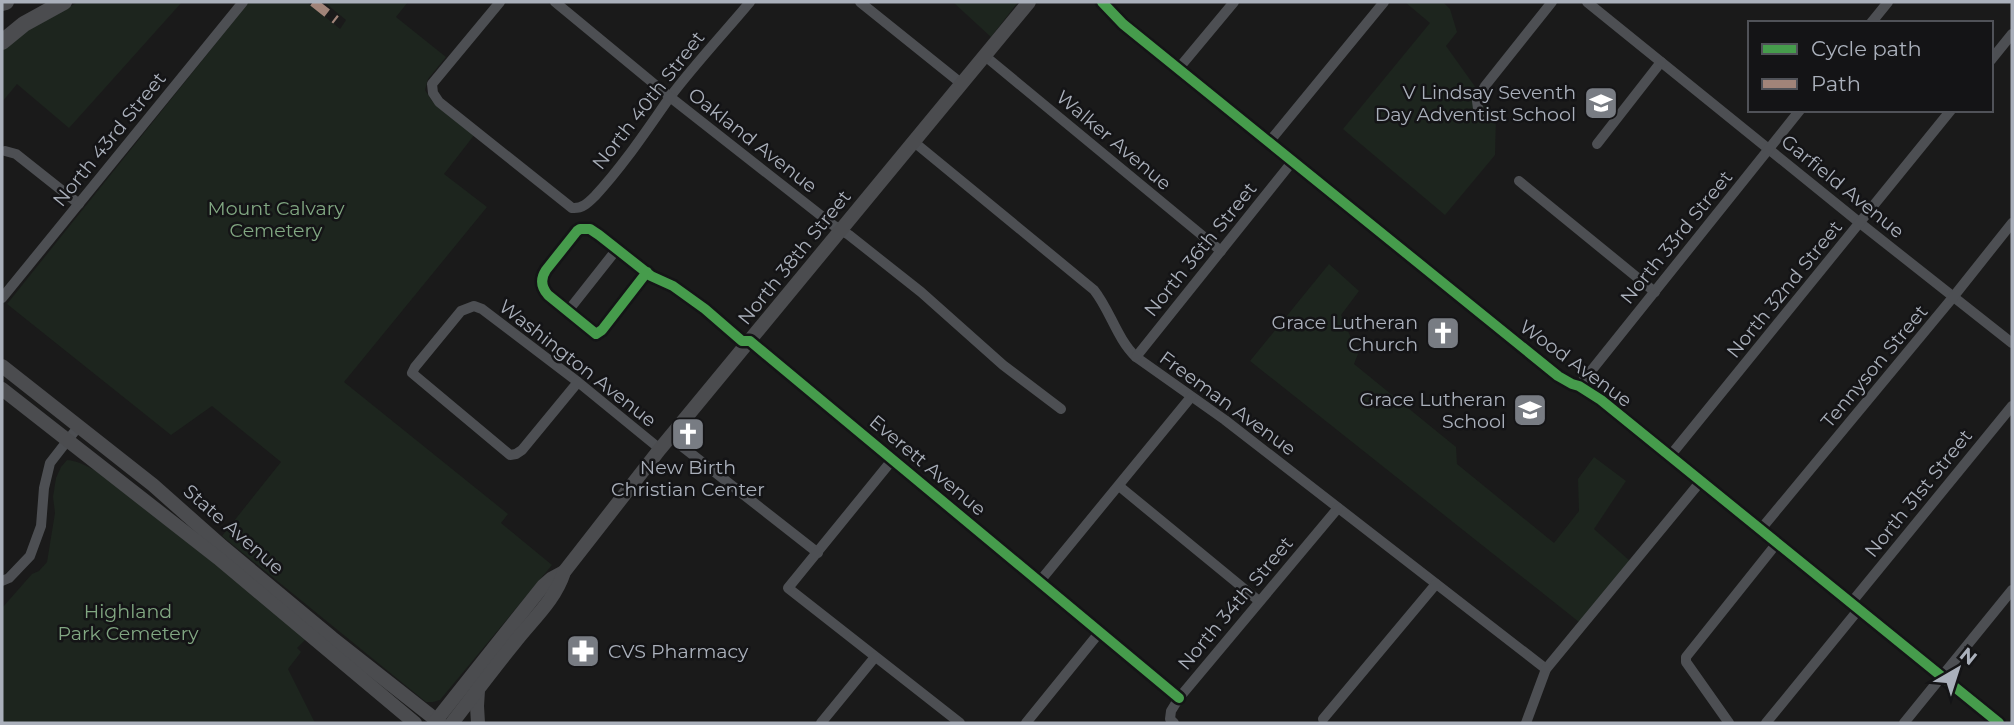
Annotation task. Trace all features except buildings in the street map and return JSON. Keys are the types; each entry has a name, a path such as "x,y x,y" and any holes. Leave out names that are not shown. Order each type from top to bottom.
{"highway":[{"path":"2,41 24,23 64,2"}],"main road":[{"name":"North 38th Street","path":"452,723 552,598 564,572 660,449 1029,2"},
{"name":"State Avenue","path":"2,366 153,485 223,548 437,722"},
{"name":"State Avenue","path":"2,389 218,558 415,723"},
{"name":"North 38th Street","path":"437,722 543,586 564,572"},
{"path":"478,723 479,689"}],"street":[{"name":"North 43rd Street","path":"2,298 243,2"},
{"name":"North 40th Street","path":"500,2 432,84 435,99 572,208 582,208 601,188 670,97 750,2"},
{"name":"Oakland Avenue","path":"555,2 670,97 921,292 1003,365 1061,409"},
{"path":"860,2 962,84"},
{"name":"Wood Avenue","path":"1102,2 1124,24 1292,162 1558,376 1601,400 1999,723"},
{"path":"1179,68 1234,2"},
{"path":"1269,142 1384,2"},
{"path":"1479,116 1477,102 1485,86 1552,2"},
{"name":"Garfield Avenue","path":"1587,2 2012,343"},
{"path":"1873,21 1888,2"},
{"path":"1993,58 2012,34"},
{"name":"Walker Avenue","path":"985,56 1221,251"},
{"path":"1598,144 1661,62"},
{"name":"North 33rd Street","path":"1579,386 1798,112"},
{"name":"North 32nd Street","path":"1670,456 1949,112"},
{"name":"Freeman Avenue","path":"914,142 1094,290 1111,315 1128,349 1136,357 1224,421 1546,669"},
{"path":"5,151 16,154 79,204"},
{"name":"North 36th Street","path":"1136,357 1292,162"},
{"path":"1519,181 1656,292"},
{"name":"Tennyson Street","path":"1761,530 2012,223"},
{"name":"Everett Avenue","path":"647,272 596,334 543,290 542,276 545,270 580,229 590,229 647,272 673,286 705,309 742,341 750,341 1179,698"},
{"path":"568,311 617,249"},
{"name":"Washington Avenue","path":"578,382 522,450 510,455 412,373 461,311 474,306 578,382 660,449"},
{"path":"1040,581 1191,397"},
{"name":"North 31st Street","path":"1766,723 2012,406"},
{"path":"2,581 9,578 30,556 41,526 44,488 50,463 78,427"},
{"name":"Washington Avenue","path":"670,437 818,552"},
{"path":"893,459 788,588 960,723"},
{"path":"1529,722 1546,669 1701,481"},
{"path":"1119,486 1259,601"},
{"name":"North 34th Street","path":"1174,723 1170,719 1171,712 1179,698 1338,508"},
{"path":"1729,723 1686,662 1686,657 1777,543"},
{"path":"1323,719 1436,584"},
{"path":"1904,723 2012,590"},
{"path":"1026,723 1099,633"},
{"path":"821,723 875,657"}],"green space":[{"path":"78,2 182,2 69,128 17,84 2,102 2,51 21,34"},
{"name":"Mount Calvary Cemetery","path":"249,2 307,2 340,29 346,20 324,2 408,2 396,17 446,57 428,79 425,90 432,101 475,134 444,174 487,207 344,382 508,514 501,523 552,565 440,700 433,702 426,702 222,536 281,462 212,406 171,435 7,304"},
{"path":"953,2 1018,2 991,37"},
{"path":"1405,2 1443,2 1450,9 1457,32 1446,46 1496,116 1495,155 1445,215 1343,129 1430,23"},
{"path":"1329,264 1359,291 1341,315 1358,354 1354,364 1456,447 1457,464 1554,543 1579,511 1578,479 1594,457 1626,481 1594,529 1630,561 1579,622 1250,361"},
{"name":"Highland Park Cemetery","path":"67,460 91,468 120,487 306,639 297,648 301,652 288,669 315,723 2,723 2,608 32,574 47,562 55,513 53,497 56,478"}],"marked path":[{"path":"313,2 336,20"}],"cycle path":[{"path":"1102,2 1123,24 1558,376 1601,400 1999,723"},
{"path":"647,272 602,330 596,334 548,295 542,283 546,270 577,231 590,229 599,235 651,276 673,286 705,309 742,341 750,341 1179,698"}],"place":[{"name":"V Lindsay Seventh Day Adventist School","path":"1601,103"},
{"name":"Grace Lutheran Church","path":"1443,333"},
{"name":"Grace Lutheran School","path":"1530,410"},
{"name":"New Birth Christian Center","path":"688,434"},
{"name":"CVS Pharmacy","path":"583,651"}]}
